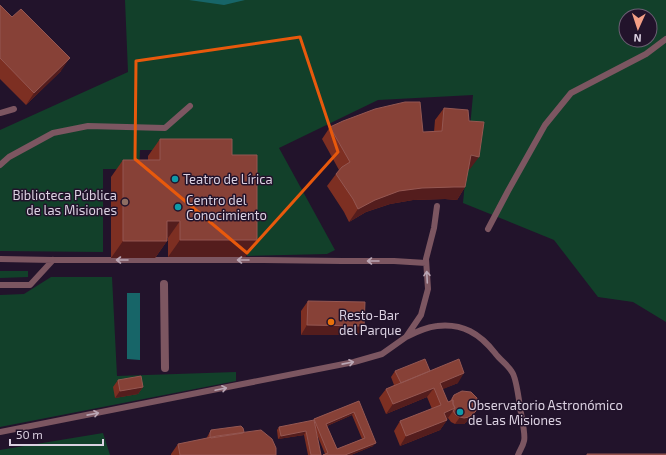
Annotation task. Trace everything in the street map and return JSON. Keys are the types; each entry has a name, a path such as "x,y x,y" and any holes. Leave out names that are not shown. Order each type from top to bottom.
{"street":[{"path":"164,284 165,368"}],"lane":[{"path":"488,229 545,125 570,93 646,54 666,39"},
{"path":"0,164 9,157 53,134 88,126 165,128 190,106"},
{"path":"0,113 14,109"},
{"path":"406,337 421,315 428,289 426,259 434,228 437,206"},
{"path":"0,259 394,261 426,263"},
{"path":"0,285 30,285 53,260"},
{"path":"0,432 354,362 382,354 406,337 421,330 437,326 454,326 464,328 482,339 490,346 512,372 519,399 525,440 518,455"}],"highlighted area":[{"path":"300,37 338,152 247,253 135,159 136,61"}],"shaded area":[{"path":"125,0 666,0 666,322 633,302 598,297 554,240 463,203 473,95 378,100 279,148 335,250 327,254 247,256 248,166 227,166 226,150 140,150 139,169 103,169 103,252 0,251 0,130 128,72"},
{"path":"189,0 245,0 224,5"},
{"path":"0,271 28,271 28,277 0,278"},
{"path":"51,277 112,277 117,376 236,372 236,381 0,427 0,295 24,294"},
{"path":"127,293 140,293 140,360 127,359"},
{"path":"103,433 110,455 0,455 0,450"}],"building":[{"path":"0,5 12,17 21,9 70,58 34,93 0,58"},
{"path":"405,102 420,102 423,132 442,131 444,108 468,110 469,121 484,122 479,157 471,155 465,187 422,188 399,191 375,200 358,209 336,174 342,167 350,162 330,127 375,109"},
{"name":"Centro del Conocimiento","path":"160,139 232,139 232,155 257,155 257,240 180,240 180,221 167,221 167,241 123,241 123,160 160,160"},
{"path":"308,301 365,302 364,326 307,325"},
{"path":"425,359 430,371 401,383 395,371"},
{"path":"459,359 464,373 440,383 448,402 453,400 455,408 444,413 447,420 406,436 400,421 441,405 434,388 393,404 386,389"},
{"path":"141,376 143,387 120,391 118,380"},
{"path":"462,391 471,392 477,398 478,407 469,417 464,418 456,415 453,411 455,408 452,400 454,395"},
{"path":"359,401 376,443 345,455 323,455 328,453 314,419","holes":["354,412 365,438 337,449 326,424"]},
{"path":"314,420 321,455 311,455 306,431 281,436 279,427"},
{"path":"241,426 243,428 243,433 210,437 211,430"},
{"path":"261,430 272,439 276,448 276,455 180,455 178,444 217,436"},
{"path":"666,454 666,455 587,455"}],"place":[{"name":"Teatro de Lírica","path":"175,179"},
{"name":"Biblioteca Pública de las Misiones","path":"125,202"},
{"name":"Centro del Conocimiento","path":"178,207"},
{"name":"Resto-Bar del Parque","path":"331,322"},
{"name":"Observatorio Astronómico de Las Misiones","path":"460,412"}]}
